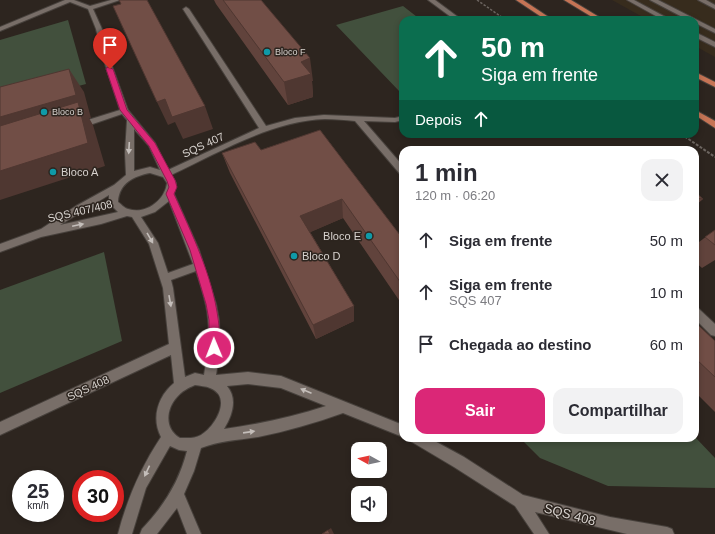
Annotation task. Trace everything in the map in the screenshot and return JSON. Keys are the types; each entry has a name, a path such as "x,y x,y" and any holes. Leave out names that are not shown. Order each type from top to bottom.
{"main road":[{"path":"519,0 544,16"},
{"path":"567,0 594,16"},
{"path":"699,76 715,85"},
{"path":"699,115 715,125"}],"street":[{"path":"0,28 34,16 70,0 90,8 117,0"},
{"path":"431,0 453,16"},
{"path":"630,0 660,16"},
{"path":"652,0 686,16"},
{"path":"701,0 715,7"},
{"path":"90,8 99,29 105,55 124,110 152,145 166,174 171,180 173,187 165,202 156,208 130,213 118,209 113,203 115,188 121,181 130,176 150,170 159,171 166,174"},
{"path":"186,9 264,129"},
{"path":"699,23 715,31"},
{"path":"699,36 715,44"},
{"path":"73,127 124,110"},
{"name":"SQS 407","path":"166,174 264,129 295,121 324,117 394,120 399,119"},
{"path":"357,118 399,167"},
{"path":"130,176 129,153 131,120"},
{"name":"SQS 407/408","path":"40,233 78,208 115,188"},
{"path":"170,194 192,244 211,304 214,320 214,348 210,380"},
{"path":"130,213 153,243 165,278 172,311 180,385"},
{"name":"SQS 407/408","path":"0,248 40,233 130,213"},
{"path":"165,278 199,266"},
{"path":"699,316 715,331"},
{"name":"SQS 408","path":"0,429 175,347"},
{"path":"342,407 306,419 260,430 210,438 195,445 180,445 168,438 162,426 162,411 169,396 180,385 195,378 210,380 248,378 281,382 399,429"},
{"path":"210,380 220,384 226,396 227,410 222,425 210,438"},
{"path":"125,534 138,489 151,463 168,438"},
{"name":"SQS 408","path":"423,442 459,462 520,501 610,524 666,534"},
{"path":"147,534 160,521 178,495 189,471 195,445"},
{"path":"178,495 194,534"},
{"name":"SQS 408","path":"520,501 542,534"}],"path":[{"path":"477,0 500,16"},
{"path":"687,138 699,146"},
{"path":"699,146 715,157"}],"shaded area":[{"path":"612,0 715,0 715,57 699,48 699,16 641,16"}],"green space":[{"path":"403,6 416,16 399,16 399,91 336,25"},
{"path":"68,20 86,84 0,107 0,40"},
{"path":"104,252 122,341 0,393 0,290"},
{"path":"699,441 715,458 715,488 608,486 540,458 524,442"}],"building":[{"path":"119,0 147,0 205,106 172,117 165,99 157,102 113,6 121,4"},
{"path":"223,0 261,0 310,58 301,62 311,74 284,82"},
{"path":"69,69 76,95 0,117 0,87"},
{"path":"78,102 88,143 0,171 0,126"},
{"path":"320,130 399,234 399,280 342,199 300,216 354,306 313,325 222,153 255,142 261,150"},
{"path":"715,230 715,245 705,237"},
{"path":"699,326 715,341 715,377 699,362"},
{"path":"328,530 330,534 322,534"}],"place":[{"name":"Bloco F","path":"267,52"},
{"name":"Bloco B","path":"44,112"},
{"name":"Bloco A","path":"53,172"},
{"name":"Bloco E","path":"369,236"},
{"name":"Bloco D","path":"294,256"}],"route":[{"path":"110,69 124,110 152,145 166,174 171,180 173,187 170,194 194,250 211,304 214,320 214,348"}]}
